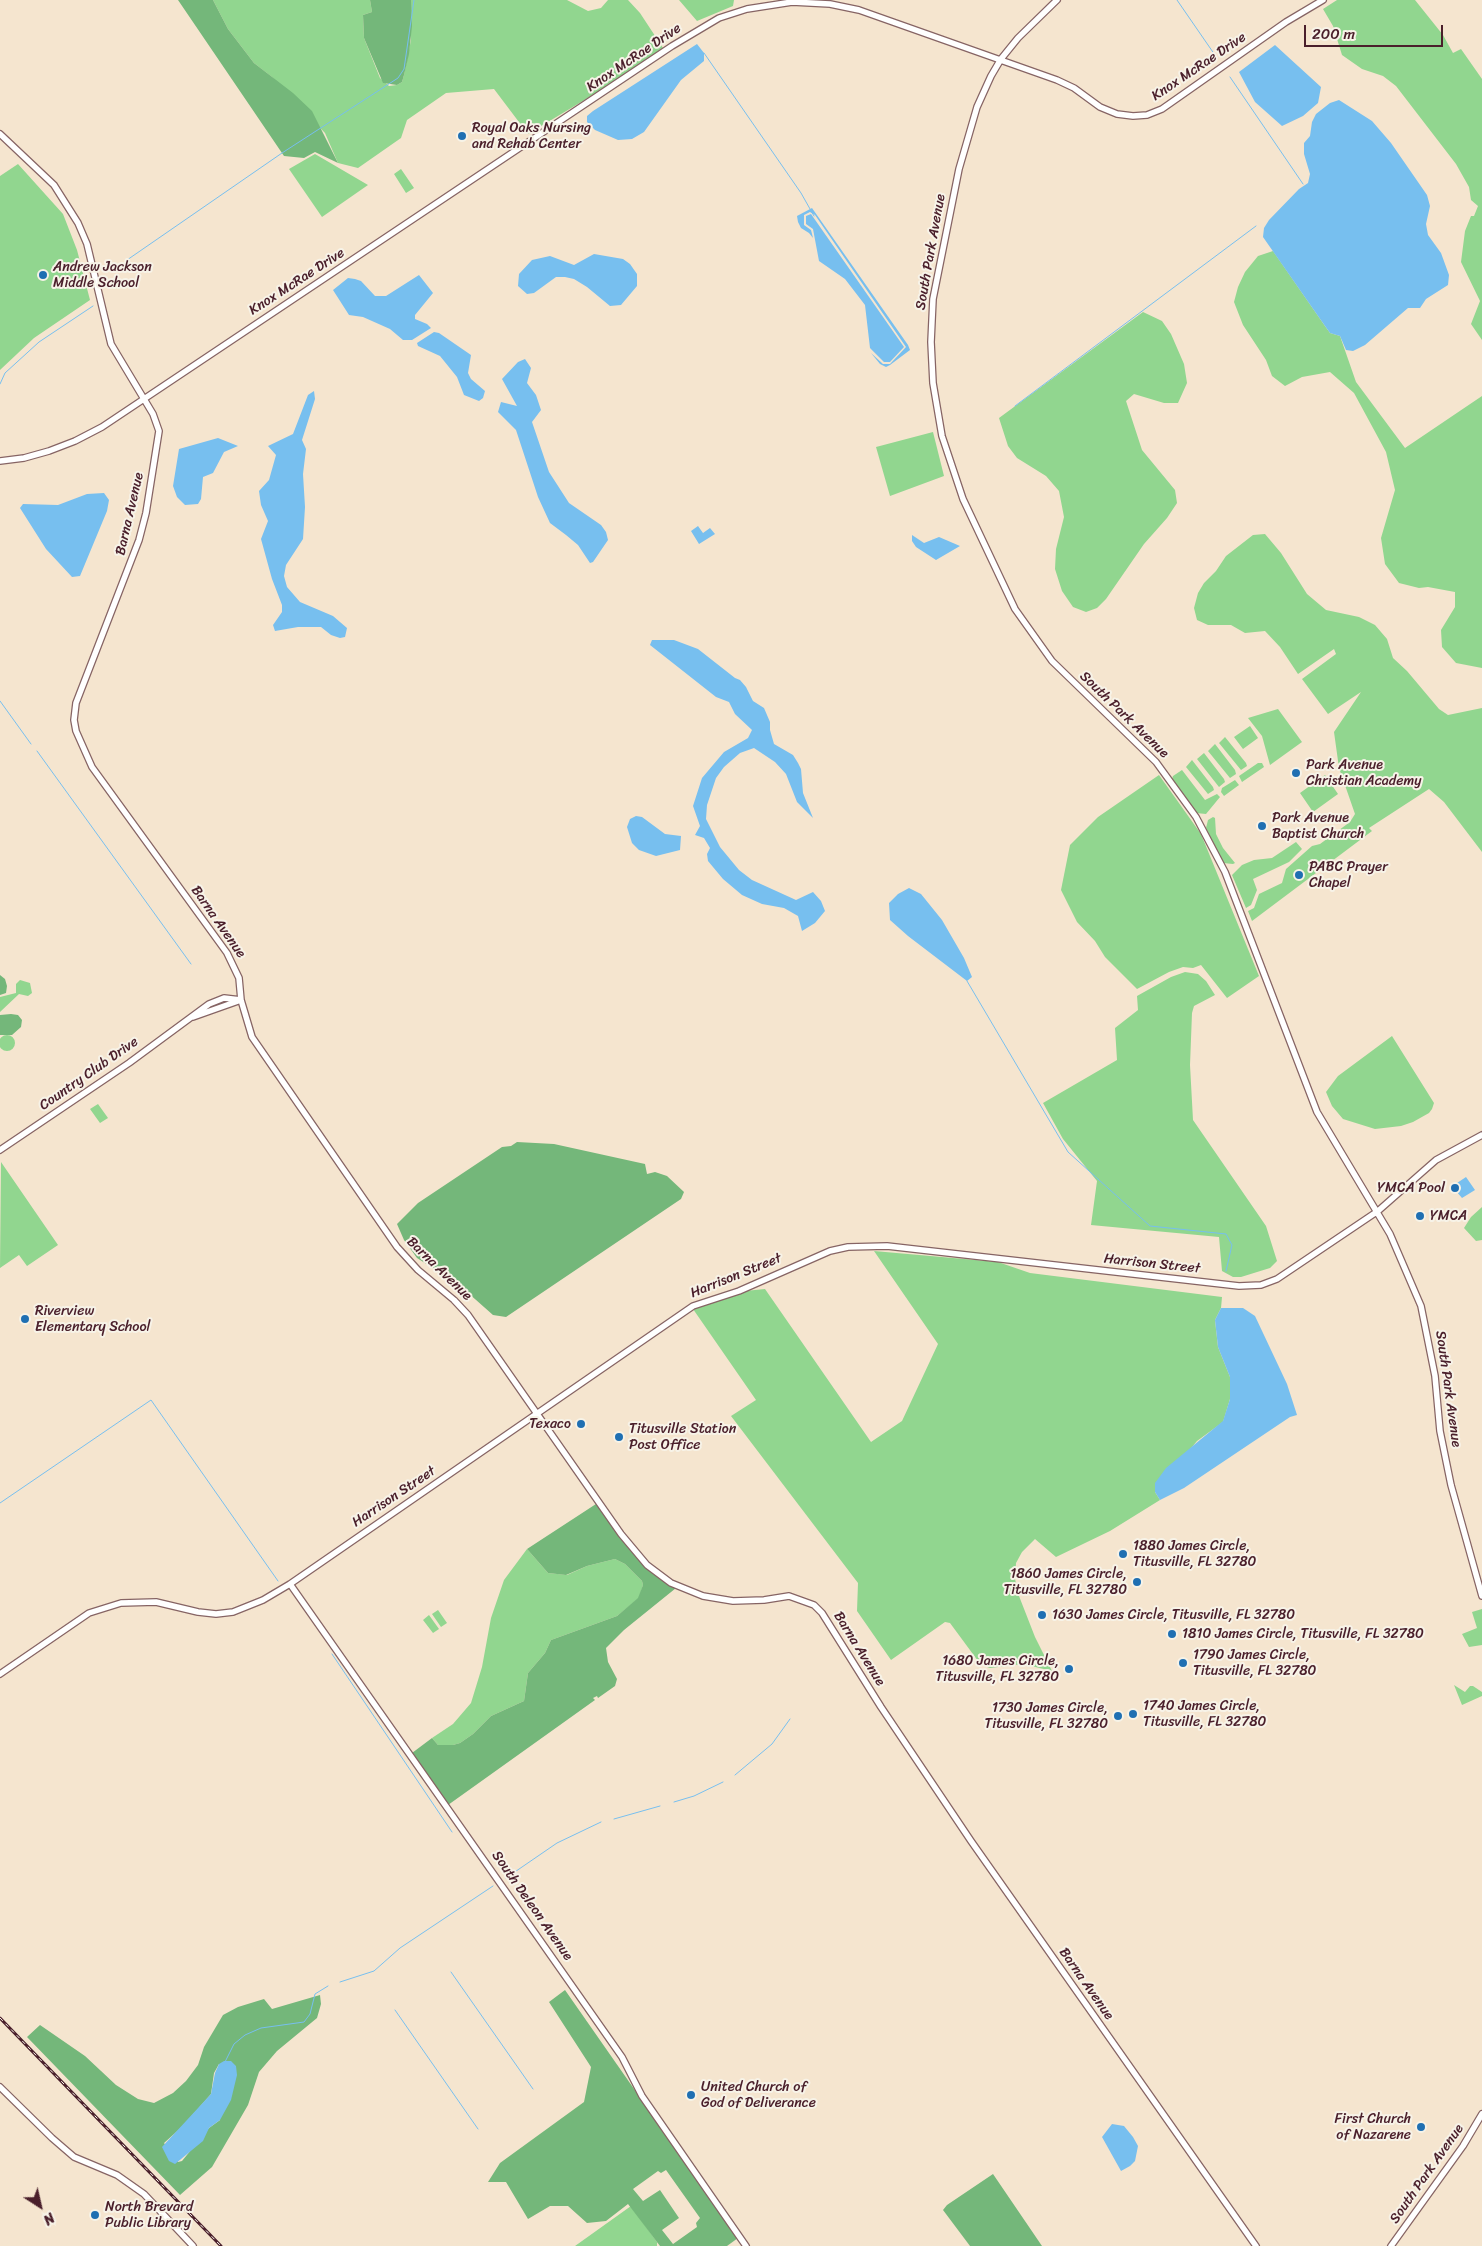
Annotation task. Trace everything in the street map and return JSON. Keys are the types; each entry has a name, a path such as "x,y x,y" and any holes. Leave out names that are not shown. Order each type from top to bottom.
{"street":[{"name":"South Park Avenue","path":"1056,0 1038,16 1001,59 977,107 968,136 933,298 931,342 937,416 952,470 996,575 1014,609 1033,636 1069,679 1156,762 1196,817 1225,872 1317,1112 1378,1211 1421,1306 1436,1376 1440,1431 1450,1486 1482,1596"},
{"name":"Knox McRae Drive","path":"0,461 24,458 75,441 102,427 672,46 719,18 769,4 792,2 830,4 859,10 1057,80 1074,88 1100,107 1117,114 1147,115 1169,105 1286,22 1323,0"},
{"name":"Barna Avenue","path":"0,134 54,185 68,205 87,244 112,344 144,399 159,431 146,513 129,570 76,703 74,720 80,744 92,767 227,953 239,978 241,1000 252,1037 396,1247 418,1270 468,1314 621,1534 647,1565 671,1582 703,1596 733,1601 764,1600 789,1596 814,1606 822,1613 880,1707 971,1841 1256,2246"},
{"name":"Country Club Drive","path":"0,1150 209,1004 224,998 241,1000"},
{"name":"Harrison Street","path":"0,1674 89,1613 121,1602 156,1602 198,1612 216,1614 246,1607 290,1584 694,1306 739,1291 830,1251 848,1247 886,1246 1251,1286 1278,1279 1378,1211 1436,1160 1482,1136"},
{"name":"South Deleon Avenue","path":"290,1584 622,2057 642,2096 744,2244"},
{"path":"0,2087 74,2157 117,2175 144,2194 193,2246"},
{"name":"South Park Avenue","path":"1391,2246 1463,2146 1482,2114"},
{"path":"736,2246 744,2244"}],"green space":[{"path":"178,0 213,0 228,29 254,63 293,93 312,111 338,163 315,152 304,158 284,156"},
{"path":"213,0 370,0 372,12 363,15 364,38 380,78 389,86 402,82 404,75 411,40 411,0 567,0 588,11 601,8 608,0 628,0 640,13 663,48 616,81 528,134 494,89 446,93 407,120 401,138 358,168 338,163 325,133 272,77 254,63 228,29"},
{"path":"370,0 411,0 412,26 409,54 402,82 397,85 383,83 364,38 363,15 372,12"},
{"path":"679,0 734,0 733,6 697,21"},
{"path":"1337,0 1415,0 1443,35 1453,53 1461,49 1482,79 1482,340 1471,324 1480,301 1461,262 1465,231 1471,216 1474,216 1478,206 1471,200 1469,187 1456,164 1396,86 1383,76 1362,69 1342,55 1333,26 1323,9"},
{"path":"315,154 368,185 322,217 289,169"},
{"name":"Andrew Jackson Middle School","path":"18,164 63,214 77,250 90,300 34,338 0,370 0,176"},
{"path":"401,169 414,188 406,193 394,174"},
{"path":"1273,251 1330,333 1340,336 1356,382 1405,448 1482,396 1482,668 1456,663 1442,647 1441,630 1455,607 1455,592 1428,587 1419,588 1399,583 1385,564 1381,538 1395,490 1386,452 1354,393 1330,372 1302,377 1285,386 1272,376 1266,360 1243,325 1234,302 1238,287 1245,272 1258,256"},
{"path":"1143,312 1162,321 1171,334 1184,364 1187,383 1178,403 1164,403 1134,394 1126,401 1142,450 1175,490 1177,503 1167,518 1144,544 1106,599 1097,608 1086,612 1073,607 1062,591 1055,569 1056,549 1064,517 1059,491 1046,476 1017,458 1008,446 999,418"},
{"path":"933,432 944,476 890,496 876,447"},
{"path":"1265,534 1281,553 1307,594 1326,610 1359,617 1375,625 1387,639 1393,658 1407,671 1439,709 1448,715 1482,708 1482,852 1444,802 1429,789 1369,828 1372,831 1252,921 1248,911 1254,908 1259,894 1282,883 1286,869 1312,846 1320,844 1350,822 1355,814 1339,768 1334,732 1361,692 1328,714 1302,679 1336,654 1334,649 1298,674 1280,647 1265,631 1245,633 1231,625 1208,625 1197,620 1194,608 1198,593 1204,583 1216,571 1226,556 1253,535"},
{"path":"1278,709 1302,742 1270,765 1262,736 1248,718"},
{"path":"1250,726 1258,738 1243,749 1234,737"},
{"path":"1225,737 1246,763 1247,766 1241,770 1219,743"},
{"path":"1215,744 1235,770 1236,774 1230,778 1208,751"},
{"path":"1204,753 1224,779 1225,782 1219,787 1197,759"},
{"path":"1192,760 1213,787 1214,790 1208,794 1186,767"},
{"path":"1258,763 1262,763 1264,767 1242,782 1239,776"},
{"path":"1182,770 1205,800 1217,794 1220,797 1206,814 1196,813 1172,779 1173,776"},
{"path":"1159,775 1201,834 1259,976 1227,998 1201,965 1193,968 1183,967 1169,972 1137,989 1105,957 1095,941 1077,922 1061,890 1070,845 1098,817"},
{"path":"1325,775 1338,794 1313,812 1300,793"},
{"path":"1235,780 1239,785 1224,796 1221,792 1222,788"},
{"path":"1213,817 1215,818 1216,834 1223,848 1235,863 1233,864 1223,863 1206,828 1208,820"},
{"path":"1296,842 1302,849 1289,862 1253,879 1257,890 1251,905 1246,908 1232,875 1242,865 1254,860 1272,858"},
{"path":"1185,972 1198,974 1206,981 1215,995 1194,1006 1192,1013 1190,1065 1193,1120 1266,1226 1277,1261 1270,1268 1241,1277 1233,1277 1222,1271 1219,1237 1091,1225 1097,1181 1063,1139 1043,1103 1117,1060 1115,1028 1138,1010 1137,996 1171,977"},
{"path":"0,975 5,979 7,986 6,993 0,995"},
{"path":"20,980 30,983 32,993 28,996 19,994 0,1012 0,997 16,993 16,984"},
{"path":"0,1015 18,1015 22,1020 21,1027 12,1035 0,1035"},
{"path":"7,1035 15,1043 7,1051 -1,1043"},
{"path":"1392,1036 1434,1103 1432,1109 1429,1113 1413,1122 1401,1126 1375,1129 1343,1119 1332,1106 1326,1092 1338,1076"},
{"path":"98,1104 108,1118 100,1123 90,1109"},
{"path":"517,1142 554,1144 645,1164 647,1174 655,1172 667,1176 684,1192 681,1199 506,1317 493,1315 458,1284 417,1258 404,1240 397,1224 418,1203 502,1147 511,1146"},
{"path":"1,1162 58,1245 27,1266 19,1255 0,1268"},
{"path":"1482,1207 1482,1240 1476,1241 1464,1228 1471,1217"},
{"path":"874,1251 998,1262 1030,1273 1222,1297 1221,1308 1215,1320 1218,1347 1230,1377 1230,1399 1223,1422 1197,1441 1155,1492 1160,1500 1110,1531 1056,1557 1035,1539 1022,1552 1016,1563 1015,1579 1019,1596 1035,1637 1052,1671 1023,1664 990,1668 981,1665 950,1623 945,1622 891,1660 857,1611 858,1583 731,1416 756,1400 693,1309 745,1291 765,1289 871,1442 902,1421 938,1344"},
{"path":"596,1504 645,1567 676,1588 624,1630 606,1648 608,1662 617,1679 615,1686 598,1698 597,1696 593,1698 595,1700 448,1805 412,1753 432,1738 438,1745 460,1743 473,1734 491,1716 524,1701 528,1673 545,1653 551,1640 617,1616 638,1598 643,1585 642,1581 625,1564 615,1559 587,1566 566,1575 548,1573 527,1549"},
{"path":"527,1549 548,1573 567,1575 587,1566 615,1559 625,1564 642,1581 643,1585 639,1598 617,1616 551,1640 545,1653 528,1673 524,1701 491,1716 473,1734 460,1743 438,1745 432,1738 453,1724 471,1703 482,1667 491,1618 504,1580"},
{"path":"1482,1609 1482,1645 1469,1647 1462,1634 1477,1628 1472,1612"},
{"path":"438,1610 447,1623 441,1627 432,1614"},
{"path":"429,1615 439,1629 433,1633 423,1620"},
{"path":"1454,1685 1465,1692 1470,1686 1473,1686 1482,1692 1482,1696 1462,1705"},
{"path":"565,1990 738,2238 727,2246 660,2246 628,2204 606,2221 587,2223 568,2206 550,2206 528,2219 506,2182 488,2182 500,2163 584,2102 591,2067 549,2002","holes":["666,2170 700,2218 696,2223 697,2227 673,2244 662,2230 679,2218 660,2190 643,2201 633,2189 658,2171 661,2173"]},
{"path":"320,1995 321,2004 317,2018 277,2051 259,2072 248,2105 212,2167 180,2195 27,2037 40,2025 85,2056 116,2085 138,2099 154,2103 173,2093 186,2081 198,2065 204,2047 223,2015 238,2007 264,1999 272,2009","holes":["219,2064 220,2120 209,2128 182,2161 178,2162 164,2143 183,2126 211,2094 214,2073"]},
{"path":"993,2174 1042,2246 970,2246 943,2210 947,2205"},
{"path":"631,2206 657,2242 657,2246 575,2246"}],"water":[{"path":"697,44 704,53 704,61 681,80 644,132 632,139 618,140 595,130 587,122 587,116 593,111"},
{"path":"1275,45 1321,87 1318,103 1303,116 1282,126 1255,102 1239,72"},
{"path":"1339,100 1372,121 1391,143 1427,195 1430,206 1426,224 1428,235 1441,253 1449,275 1448,285 1426,299 1420,308 1408,308 1365,345 1353,351 1346,350 1340,336 1330,333 1263,237 1264,228 1269,220 1299,189 1308,183 1310,174 1304,154 1304,143 1310,136 1312,122 1316,114 1330,103"},
{"path":"812,208 908,345 910,350 886,367 880,364 871,353 883,364 890,364 906,347 815,215 810,212 804,215 804,225 811,230 813,238 801,228 797,216"},
{"path":"811,214 904,347 890,362 884,362 870,348 865,305 845,279 819,261 813,229 806,224 806,216"},
{"path":"594,254 623,259 630,264 637,274 637,286 621,305 610,306 587,287 574,279 565,277 556,277 534,293 527,294 518,286 519,274 532,260 550,256 574,265"},
{"path":"419,275 433,293 415,315 415,319 427,324 431,328 412,340 403,340 390,329 363,317 349,315 333,290 348,278 361,281 375,296 386,296"},
{"path":"434,332 439,333 471,355 468,373 471,379 485,391 483,398 479,401 464,395 457,377 440,356 418,346 417,343"},
{"path":"525,359 531,368 527,383 536,395 541,410 532,422 549,472 569,503 601,525 606,532 608,540 593,562 590,563 578,545 550,523 538,497 516,430 498,412 501,402 517,406 502,379 518,362"},
{"path":"314,391 315,399 302,440 306,449 303,474 305,507 303,539 286,565 284,576 287,587 300,602 333,616 347,628 345,637 340,638 331,635 321,627 298,627 275,631 273,625 282,612 282,605 272,579 261,539 268,521 261,505 259,491 269,480 276,455 268,446 293,434 308,395"},
{"path":"218,438 238,446 224,452 213,473 203,477 201,499 198,504 185,505 177,497 173,486 179,449"},
{"path":"104,493 109,500 107,511 80,576 72,577 46,549 20,508 23,504 58,505 87,494"},
{"path":"698,526 703,533 710,528 715,534 699,544 691,531"},
{"path":"912,535 924,543 939,537 960,546 936,560 916,547 912,541"},
{"path":"652,640 674,640 698,649 740,680 753,701 764,708 770,722 774,744 793,755 798,763 801,769 803,793 813,818 797,802 786,774 775,762 754,748 740,753 724,767 716,778 707,805 706,819 720,847 739,870 752,880 796,900 813,892 821,901 825,911 815,923 802,931 798,916 784,908 762,904 742,895 723,879 708,861 707,854 710,848 704,838 695,835 700,826 693,806 702,778 724,752 748,738 752,730 735,714 729,702 716,697 650,645"},
{"path":"636,816 642,817 665,834 681,836 680,850 656,856 639,850 632,843 627,827 630,819"},
{"path":"909,888 921,894 942,920 964,958 972,977 967,981 890,920 889,903 898,894"},
{"path":"1466,1177 1475,1190 1462,1198 1456,1191 1461,1188 1457,1183"},
{"path":"1221,1308 1243,1308 1255,1316 1287,1384 1297,1415 1290,1417 1184,1488 1160,1500 1155,1492 1155,1483 1166,1468 1223,1421 1230,1399 1230,1377 1218,1347 1215,1320"},
{"path":"224,2061 231,2061 236,2066 237,2075 231,2100 220,2120 209,2128 203,2141 175,2164 169,2161 162,2147 211,2094 215,2073 219,2064"},
{"path":"1112,2124 1124,2126 1138,2146 1135,2161 1121,2171 1102,2137"}],"waterway":[{"path":"127,260 282,153 398,78 404,69 414,0"},
{"path":"1177,0 1217,58"},
{"path":"704,53 801,193 814,216"},
{"path":"1230,77 1303,184"},
{"path":"1015,406 1256,226"},
{"path":"0,384 5,373 39,342 93,306"},
{"path":"0,701 31,744"},
{"path":"37,751 191,964"},
{"path":"967,981 1068,1152 1150,1226 1226,1234 1232,1245 1226,1271"},
{"path":"0,1503 151,1400 278,1581"},
{"path":"332,1654 452,1832"},
{"path":"735,1775 772,1744 790,1719"},
{"path":"674,1802 694,1796 723,1782"},
{"path":"614,1819 660,1806"},
{"path":"506,1878 557,1843 601,1822"},
{"path":"340,1982 374,1971 400,1948 493,1886"},
{"path":"451,1972 533,2089"},
{"path":"225,2062 234,2044 245,2035 261,2028 304,2022 310,2014 315,1994 328,1986"},
{"path":"395,2010 478,2129"}],"railway":[{"path":"0,2018 221,2246"}],"place":[{"name":"Royal Oaks Nursing and Rehab Center","path":"462,136"},
{"name":"Andrew Jackson Middle School","path":"43,275"},
{"name":"Park Avenue Christian Academy","path":"1296,773"},
{"name":"Park Avenue Baptist Church","path":"1262,826"},
{"name":"PABC Prayer Chapel","path":"1299,875"},
{"name":"YMCA Pool","path":"1455,1188"},
{"name":"YMCA","path":"1420,1216"},
{"name":"Riverview Elementary School","path":"25,1319"},
{"name":"Texaco","path":"581,1424"},
{"name":"Titusville Station Post Office","path":"619,1437"},
{"name":"1880 James Circle, Titusville, FL 32780","path":"1123,1554"},
{"name":"1860 James Circle, Titusville, FL 32780","path":"1137,1582"},
{"name":"1630 James Circle, Titusville, FL 32780","path":"1042,1615"},
{"name":"1810 James Circle, Titusville, FL 32780","path":"1172,1634"},
{"name":"1790 James Circle, Titusville, FL 32780","path":"1183,1663"},
{"name":"1680 James Circle, Titusville, FL 32780","path":"1069,1669"},
{"name":"1740 James Circle, Titusville, FL 32780","path":"1133,1714"},
{"name":"1730 James Circle, Titusville, FL 32780","path":"1118,1716"},
{"name":"United Church of God of Deliverance","path":"691,2095"},
{"name":"First Church of Nazarene","path":"1421,2127"},
{"name":"North Brevard Public Library","path":"95,2215"}]}
